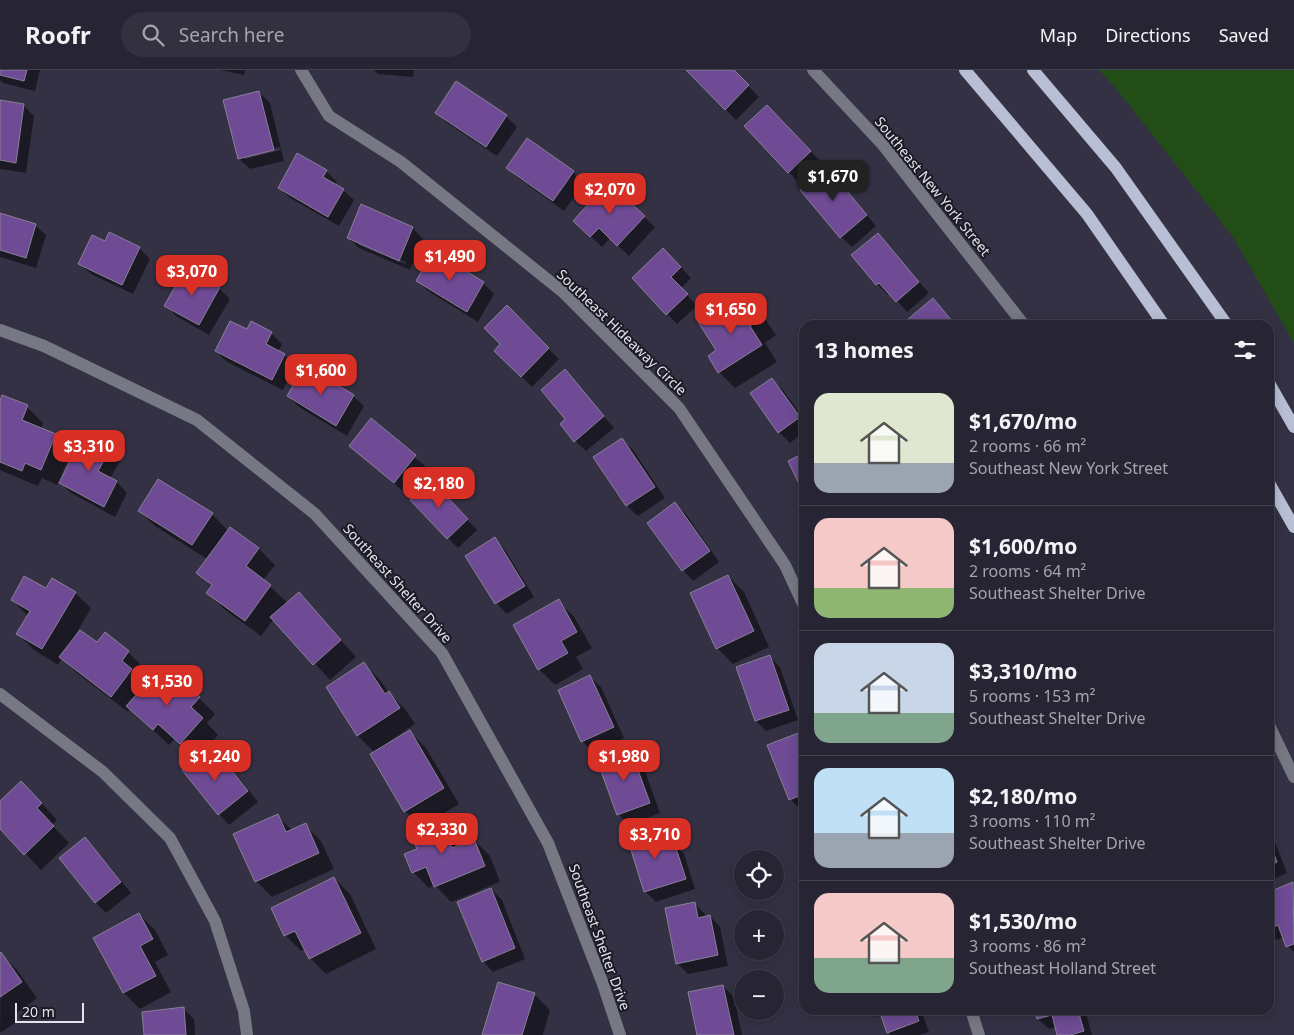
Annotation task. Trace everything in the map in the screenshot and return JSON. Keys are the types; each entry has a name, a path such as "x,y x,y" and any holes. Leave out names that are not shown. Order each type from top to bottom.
{"main road":[{"path":"965,70 1087,214 1161,320"},
{"path":"1033,70 1116,168 1223,320"},
{"path":"1274,393 1294,427"},
{"path":"1274,492 1294,527"}],"street":[{"name":"Southeast Hideaway Circle","path":"301,70 329,116 401,162 563,292 679,408 785,565 799,595"},
{"name":"Southeast New York Street","path":"813,70 884,145 1020,320"},
{"name":"Southeast Shelter Drive","path":"0,330 44,346 197,420 315,514 442,653 548,843 603,984 620,1035"},
{"path":"0,694 103,772 170,838 215,921 244,1011 247,1035"},
{"path":"1274,735 1294,777"},
{"path":"973,1015 979,1035"}],"green space":[{"path":"1099,70 1294,70 1294,343 1233,237 1114,86"}],"building":[{"path":"0,70 27,70 24,81 0,75"},
{"path":"686,70 734,70 749,85 725,110"},
{"path":"456,81 507,115 486,147 435,113"},
{"path":"259,91 274,150 238,159 223,100"},
{"path":"0,100 24,104 16,163 0,160"},
{"path":"767,105 811,151 788,173 744,126"},
{"path":"527,138 574,171 553,201 506,168"},
{"path":"297,153 327,170 323,177 344,189 328,217 278,188"},
{"path":"827,167 867,215 840,238 800,190"},
{"path":"608,182 645,216 617,246 599,228 590,237 573,221"},
{"path":"361,204 413,227 399,261 347,238"},
{"path":"0,213 36,224 26,258 0,250"},
{"path":"109,232 140,247 122,285 78,264 92,235 105,241"},
{"path":"878,233 919,282 896,302 879,283 876,285 851,255"},
{"path":"663,248 681,267 671,277 688,294 666,315 632,278"},
{"path":"433,251 484,282 467,312 416,281"},
{"path":"186,268 220,287 199,325 164,306"},
{"path":"933,298 951,320 907,320"},
{"path":"750,302 761,319 750,326 762,345 718,373 708,356 716,350 698,322 723,306 729,315"},
{"path":"507,305 549,348 521,377 494,351 500,344 484,328"},
{"path":"230,321 247,329 251,321 272,332 266,344 285,354 272,380 215,351"},
{"path":"305,365 354,395 336,426 287,396"},
{"path":"565,369 604,416 574,442 560,424 565,419 541,390"},
{"path":"772,378 799,418 778,433 750,393"},
{"path":"2,395 28,405 22,420 56,434 41,470 25,463 22,471 0,462 0,401"},
{"path":"371,418 416,455 394,483 349,446"},
{"path":"84,433 111,448 98,471 117,481 104,507 59,483"},
{"path":"622,438 655,487 626,506 593,457"},
{"path":"799,456 799,484 788,461"},
{"path":"158,479 213,513 192,545 138,511"},
{"path":"431,480 468,519 447,539 410,500"},
{"path":"675,502 710,551 682,571 647,523"},
{"path":"230,527 259,548 246,566 271,585 245,621 206,593 212,585 196,573"},
{"path":"495,537 525,586 495,604 465,556"},
{"path":"728,575 754,631 716,649 690,593"},
{"path":"24,576 46,588 52,578 76,592 42,649 16,634 30,611 11,600"},
{"path":"299,592 341,640 313,665 270,617"},
{"path":"559,599 577,632 561,641 568,653 538,670 513,625"},
{"path":"80,630 97,642 105,632 129,651 122,661 132,669 111,697 59,657"},
{"path":"770,655 789,710 755,721 736,667"},
{"path":"364,662 385,694 389,691 400,708 357,736 326,687"},
{"path":"156,673 171,687 179,678 200,697 191,707 203,718 180,744 158,724 153,730 126,706"},
{"path":"590,675 614,727 581,742 558,690"},
{"path":"410,730 444,788 404,812 370,754"},
{"path":"799,733 799,796 789,800 767,745"},
{"path":"630,748 650,803 617,815 597,760"},
{"path":"208,750 222,767 226,763 248,791 218,815 182,770"},
{"path":"21,781 42,803 37,808 54,826 24,855 0,829 0,801"},
{"path":"278,814 286,832 306,823 319,853 255,882 233,834"},
{"path":"441,820 452,848 474,839 485,866 434,887 426,867 412,873 404,854 417,849 410,833"},
{"path":"658,827 664,845 674,842 686,879 644,892 627,837"},
{"path":"85,837 121,882 95,903 59,858"},
{"path":"334,877 361,933 309,959 295,931 284,936 271,908"},
{"path":"1293,882 1294,944 1286,947 1278,925 1274,927 1274,890"},
{"path":"491,888 515,948 482,962 457,902"},
{"path":"695,902 698,918 710,915 718,955 676,964 665,908"},
{"path":"139,913 153,939 140,946 156,976 123,993 93,938"},
{"path":"0,953 22,982 0,997"},
{"path":"498,982 535,993 522,1035 482,1035"},
{"path":"723,985 734,1035 697,1035 688,992"},
{"path":"184,1007 186,1035 144,1035 142,1012"},
{"path":"881,1015 917,1015 919,1021 887,1033"},
{"path":"1036,1015 1052,1015 1037,1019"},
{"path":"1052,1015 1079,1015 1084,1031 1070,1035 1057,1035"}]}
